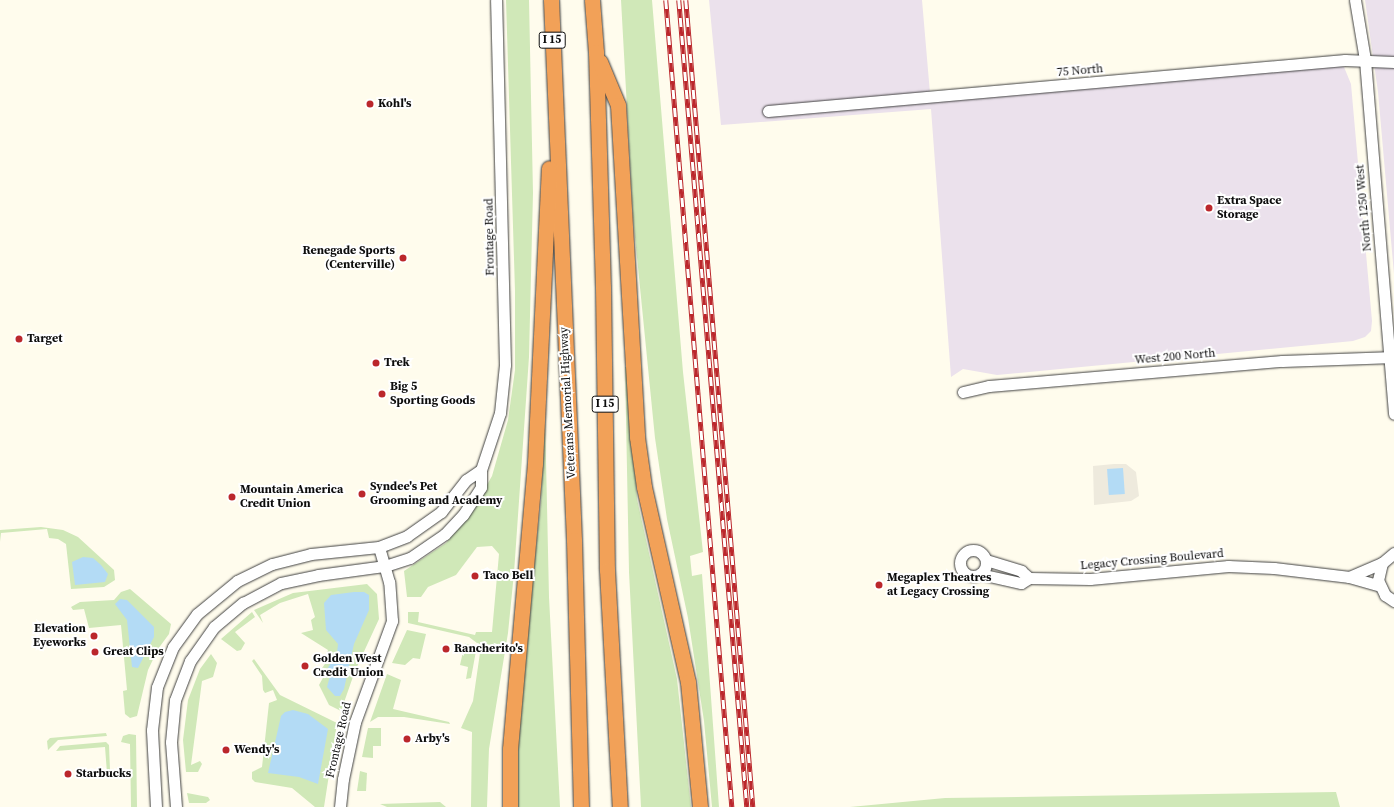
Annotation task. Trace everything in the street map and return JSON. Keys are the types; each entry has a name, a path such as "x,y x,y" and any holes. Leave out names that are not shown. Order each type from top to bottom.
{"highway":[{"name":"Veterans Memorial Highway","path":"551,0 574,540 581,807"},
{"name":"I 15","path":"592,0 596,52 607,570 620,807"},
{"path":"596,52 618,106 637,437 644,487 655,542 688,682 700,807"},
{"path":"510,807 514,703 535,463 554,80"},
{"path":"502,807 502,733 514,703"}],"street":[{"name":"Frontage Road","path":"385,566 410,558 445,534 463,515 481,487 481,470 500,413 505,365 496,0"},
{"name":"North 1250 West","path":"1355,0 1364,60 1392,357 1394,414"},
{"name":"75 North","path":"768,111 1364,60 1394,62"},
{"name":"West 200 North","path":"963,392 996,385 1282,361 1392,357"},
{"path":"156,807 152,730 157,688 174,647 197,614 237,581 272,564 312,554 379,547 406,536 431,521 450,502 466,480 481,470"},
{"name":"Frontage Road","path":"340,807 343,779 355,722 392,622 389,582 379,547"},
{"name":"Legacy Crossing Boulevard","path":"1029,578 1021,571 986,560 983,553 975,549 968,550 962,556 960,564 965,573 971,576 980,574 1020,583 1029,578 1090,579 1228,566 1274,568 1349,577 1380,586"},
{"path":"1349,577 1382,563 1394,553"},
{"path":"980,574 986,566 986,560"},
{"path":"1382,563 1378,580 1386,595 1394,601"},
{"path":"176,807 171,742 175,700 190,661 214,627 253,596 281,583 318,574 385,566"}],"shaded area":[{"path":"709,0 922,0 931,105 931,101 1340,65 1344,67 1351,84 1372,321 1371,331 1365,337 1353,341 997,375 963,369 951,377 931,109 721,125"},
{"path":"1365,0 1394,0 1394,274 1378,92"},
{"path":"1126,464 1136,472 1139,496 1131,501 1094,505 1093,466"}],"green space":[{"path":"506,0 529,0 533,193 529,357 514,573 508,633 489,749 487,807 471,807 472,732 461,728 473,701 481,646 469,637 408,623 408,612 419,612 418,622 475,635 476,632 492,632 499,554 492,546 477,547 456,575 428,587 421,597 407,597 404,571 446,543 471,513 492,476 508,420 515,370 515,291"},
{"path":"621,0 652,0 683,372 703,552 690,556 692,576 702,574 719,807 712,807 704,721 688,618 667,519 655,438 633,217"},
{"path":"625,367 629,367 637,499 677,679 691,807 641,807 629,572"},
{"path":"545,413 549,597 560,807 517,807 516,770 522,674 541,502"},
{"path":"41,527 63,530 78,537 114,570 115,580 104,587 71,589 66,544 58,539 49,538 47,529 1,533 0,542 0,530"},
{"path":"367,584 377,594 379,619 355,671 341,711 329,705 319,685 324,676 319,673 330,656 327,653 328,650 301,633 313,630 311,620 315,617 308,594 280,603 260,615 263,623 254,610 293,593"},
{"path":"130,589 171,624 169,634 158,649 148,670 137,716 130,718 125,714 123,691 127,690 121,625 89,628 84,609 73,610 71,607 80,602 114,600 121,592"},
{"path":"252,612 255,617 235,632 245,643 241,650 237,651 221,639"},
{"path":"407,630 426,634 420,659 413,658 405,665 392,663"},
{"path":"465,643 473,646 476,651 471,678 466,679 468,667 460,665"},
{"path":"211,654 217,663 213,677 202,681 191,765 200,761 202,764 198,772 186,772 183,740 188,700 200,669"},
{"path":"254,659 280,695 337,723 324,807 315,807 292,788 255,782 252,779 252,772 262,767 269,703 277,700 273,690 265,693 263,690 262,676 252,661"},
{"path":"387,674 401,680 393,709 449,722 450,724 404,717 378,717 370,722"},
{"path":"368,728 381,728 381,746 373,746 373,758 362,757"},
{"path":"106,733 107,736 58,740 48,750 47,741 50,738"},
{"path":"129,734 136,735 137,807 131,807 130,744 121,742 123,736"},
{"path":"106,742 109,745 110,770 107,773 105,747 56,751 60,746"},
{"path":"360,771 367,773 366,791 357,791"},
{"path":"1336,792 1340,807 850,807 945,798"},
{"path":"187,793 208,797 210,800 206,803 189,803"},
{"path":"440,802 446,807 387,807 380,804"}],"water":[{"path":"1123,468 1125,494 1109,495 1107,469"},
{"path":"83,557 93,558 101,565 108,574 105,582 75,585 72,562"},
{"path":"364,592 369,595 369,610 354,644 344,689 340,696 335,696 327,687 330,676 326,671 337,653 338,644 326,630 324,603 331,595"},
{"path":"120,599 127,600 154,627 154,637 138,668 132,667 127,620 115,604"},
{"path":"293,710 308,714 328,729 318,784 299,777 268,773 281,716 285,712"}],"railway":[{"path":"666,0 732,807"},
{"path":"679,0 747,807"},
{"path":"686,0 753,807"}],"place":[{"name":"Kohl's","path":"370,104"},
{"name":"Extra Space Storage","path":"1209,208"},
{"name":"Renegade Sports (Centerville)","path":"403,258"},
{"name":"Target","path":"19,339"},
{"name":"Trek","path":"376,363"},
{"name":"Big 5 Sporting Goods","path":"382,394"},
{"name":"Syndee's Pet Grooming and Academy","path":"362,494"},
{"name":"Mountain America Credit Union","path":"232,497"},
{"name":"Taco Bell","path":"475,576"},
{"name":"Megaplex Theatres at Legacy Crossing","path":"879,585"},
{"name":"Elevation Eyeworks","path":"94,636"},
{"name":"Rancherito's","path":"446,649"},
{"name":"Great Clips","path":"95,652"},
{"name":"Golden West Credit Union","path":"305,666"},
{"name":"Arby's","path":"407,739"},
{"name":"Wendy's","path":"226,750"},
{"name":"Starbucks","path":"68,774"}]}
